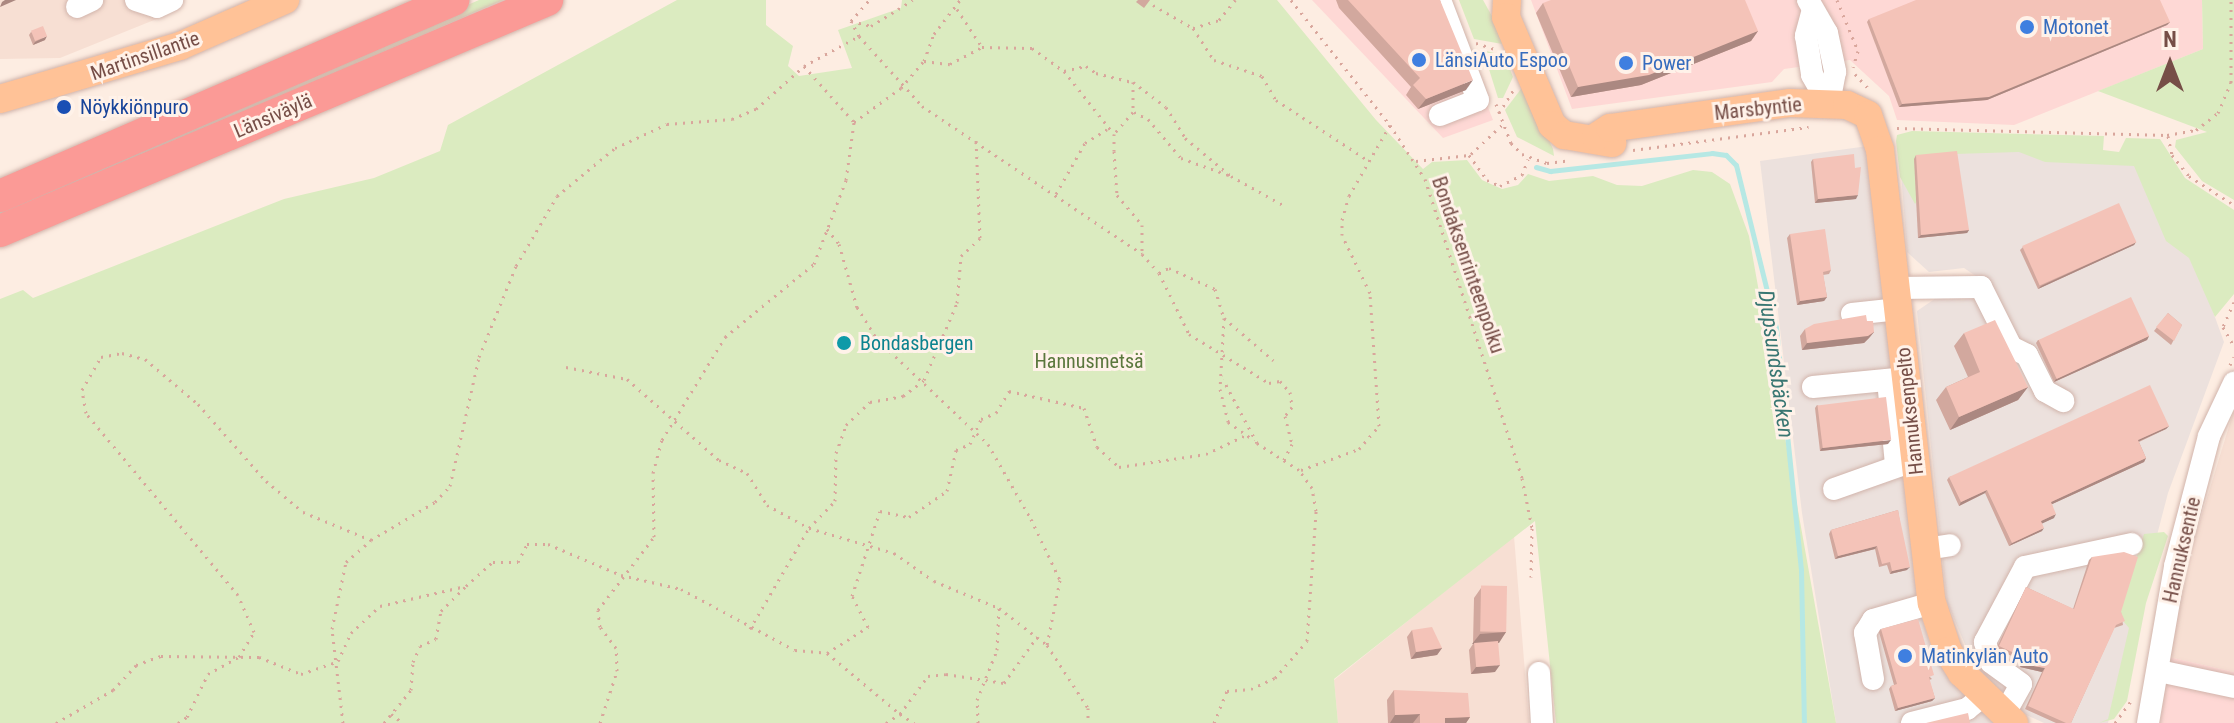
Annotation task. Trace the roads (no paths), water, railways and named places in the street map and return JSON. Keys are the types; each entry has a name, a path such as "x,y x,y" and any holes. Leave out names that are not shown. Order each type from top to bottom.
{"highway":[{"name":"Länsiväylä","path":"0,196 453,0"},
{"name":"Länsiväylä","path":"0,231 547,0"}],"main road":[{"name":"Martinsillantie","path":"0,99 180,46 285,0"},
{"name":"Marsbyntie","path":"1501,6 1552,125 1572,137 1596,137 1611,143 1777,120 1829,104"},
{"name":"Hannuksenpelto","path":"1829,104 1859,108 1878,136 1897,298 1897,379 1906,462 1938,547 1932,603 1948,651 1982,697 2009,719"}],"street":[{"path":"136,0 157,7 170,2"},
{"path":"1440,0 1478,100 1440,115"},
{"path":"1810,6 1827,33 1844,71 1829,104"},
{"path":"1810,6 1806,36 1812,75 1829,104"},
{"path":"1852,314 1897,298 1981,287 2011,347 2027,355 2045,391 2063,401"},
{"path":"1813,387 1897,379"},
{"name":"Hannuksentie","path":"2148,723 2175,566 2209,436 2234,383"},
{"path":"1834,489 1906,462"},
{"path":"2009,719 2021,684 1991,662 1985,642 2025,567 2132,544"},
{"path":"1873,679 1865,633 1873,620 1932,603"},
{"path":"2159,671 2234,687"},
{"path":"1539,673 1542,723"},
{"path":"1912,723 1967,709 1982,697"}],"waterway":[{"name":"Djupsundsbäcken","path":"1536,167 1550,171 1712,153 1726,155 1736,165 1776,328 1801,570 1804,723"}],"place":[{"name":"Motonet","path":"2027,27"},
{"name":"LänsiAuto Espoo","path":"1419,60"},
{"name":"Power","path":"1626,63"},
{"name":"Nöykkiönpuro","path":"64,107"},
{"name":"Bondasbergen","path":"844,343"},
{"name":"Matinkylän Auto","path":"1905,656"}],"park label":[{"name":"Hannusmetsä","path":"1089,361"}]}
